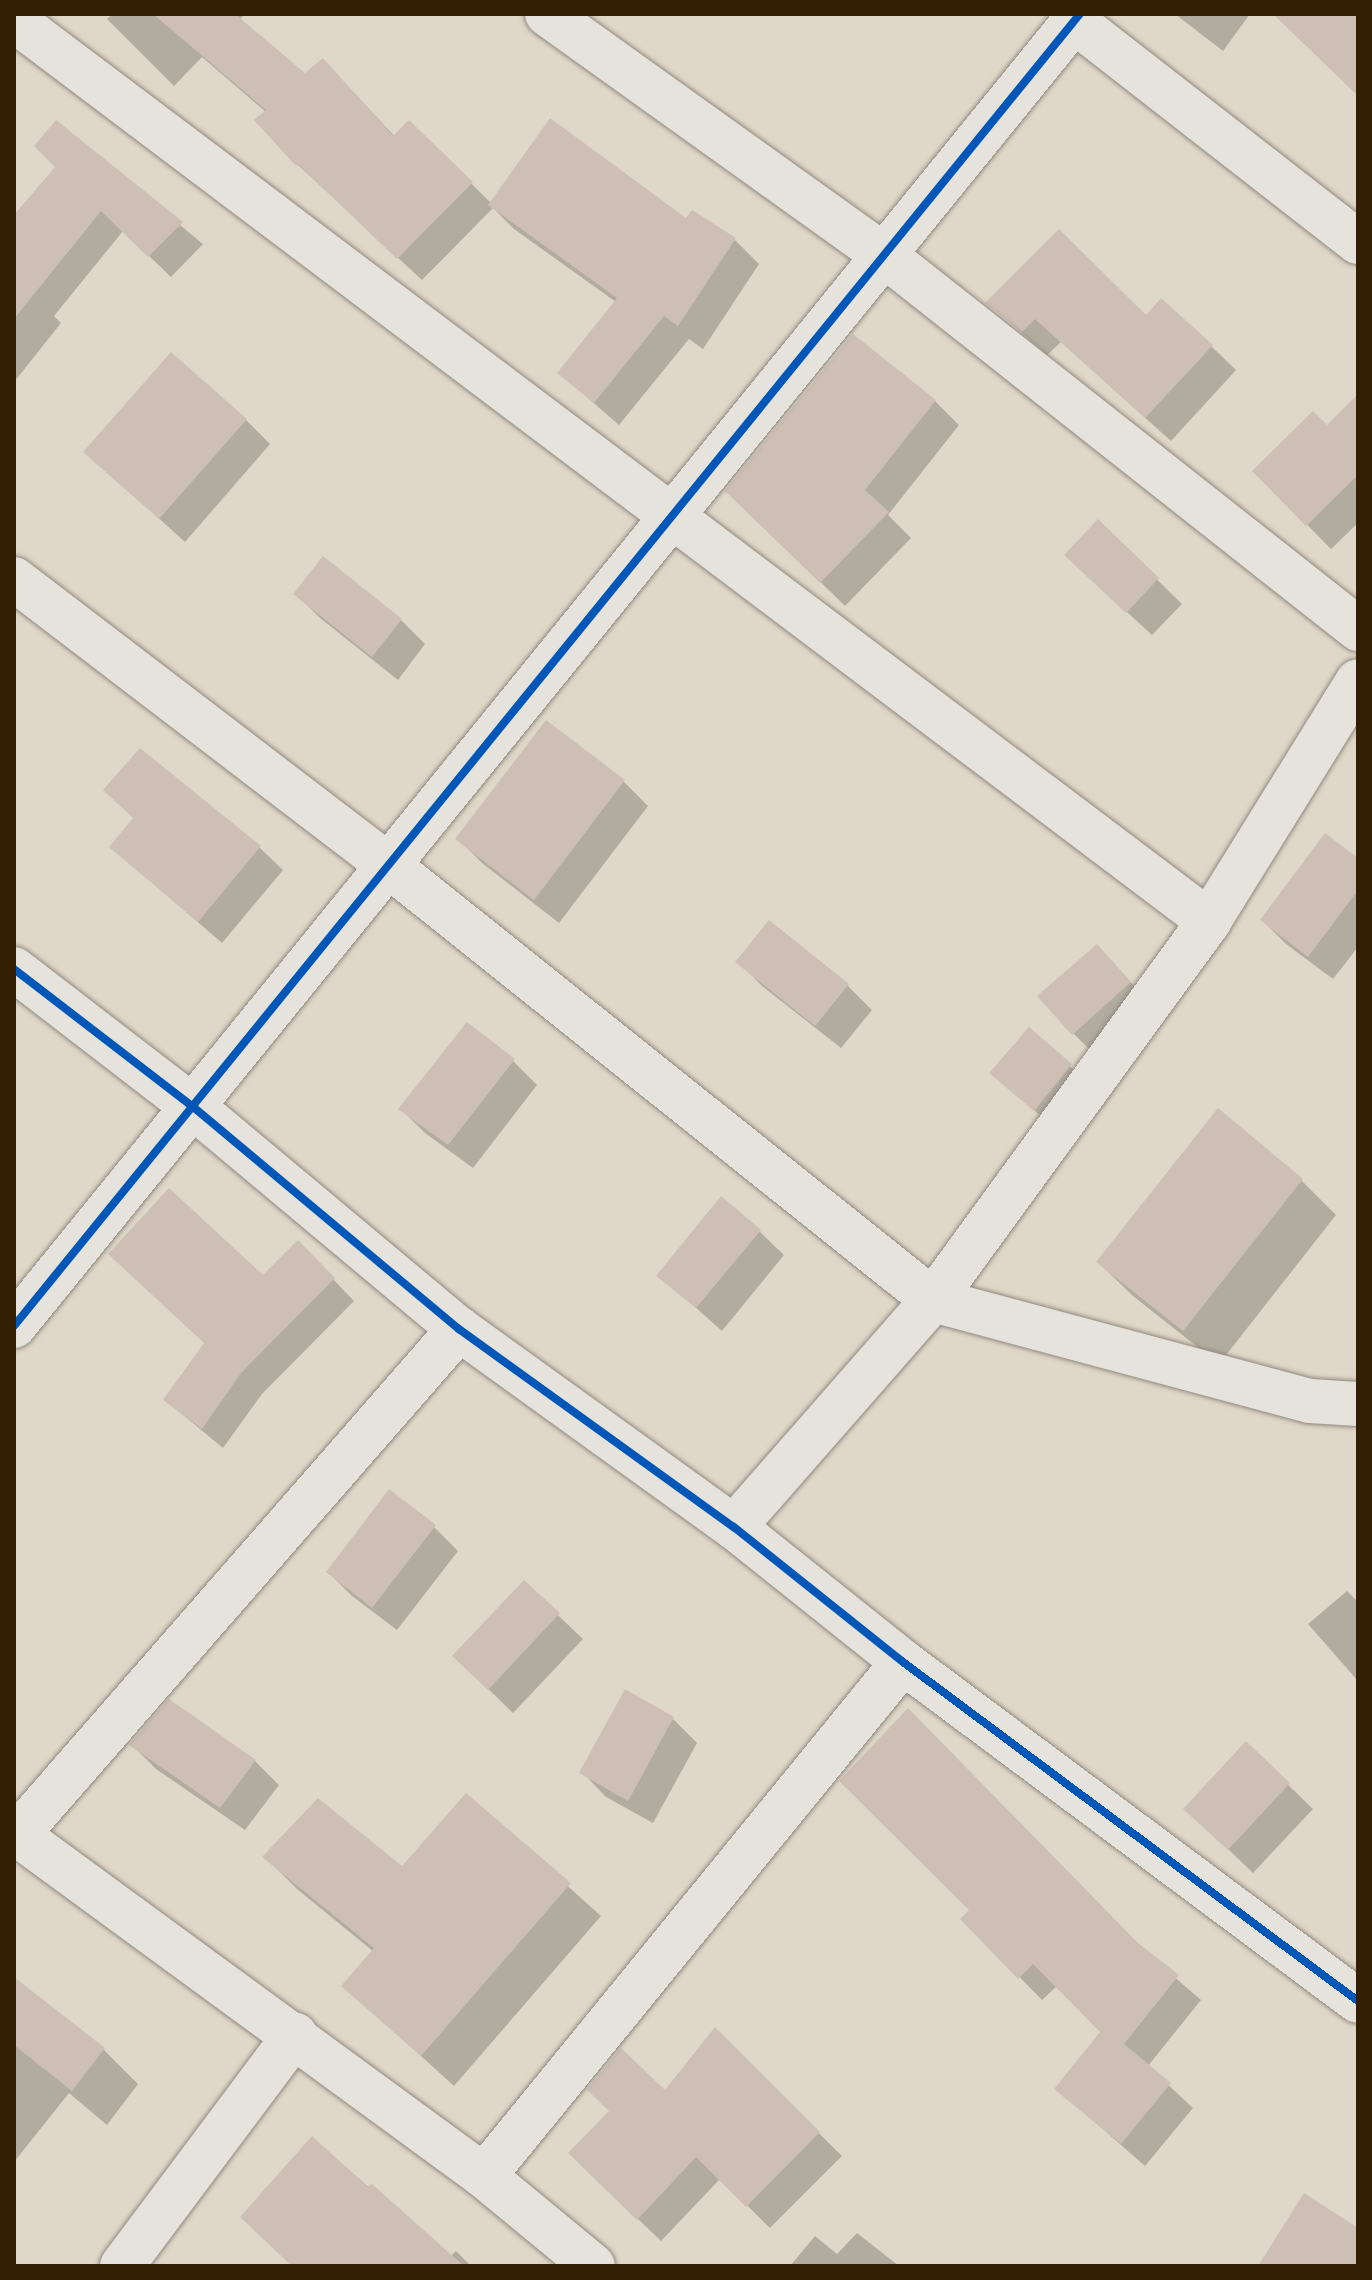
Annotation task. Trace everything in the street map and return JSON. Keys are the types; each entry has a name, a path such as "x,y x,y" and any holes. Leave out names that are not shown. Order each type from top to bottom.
{"street":[{"path":"547,14 884,255 1358,629"},
{"path":"14,1326 1077,17 1358,242"},
{"path":"14,20 1209,921"},
{"path":"14,579 388,865 933,1300 1310,1401 1358,1404"},
{"path":"734,1527 933,1300 1209,921 1358,681"},
{"path":"14,969 192,1106 459,1329 734,1527 903,1662 1358,2001"},
{"path":"459,1329 16,1833 484,2176 593,2266"},
{"path":"484,2176 903,1662"},
{"path":"122,2266 295,2035"}],"building":[{"path":"153,14 235,14 305,73 323,58 393,136 409,120 473,182 397,259 298,164 296,166 254,120 266,110"},
{"path":"1273,14 1358,14 1358,96"},
{"path":"550,118 686,218 692,210 736,238 678,326 664,316 594,403 557,373 617,298 488,205"},
{"path":"56,120 183,222 148,257 101,211 14,319 14,215 55,167 34,146"},
{"path":"1059,229 1146,315 1161,298 1213,345 1145,418 1035,319 1022,332 985,303"},
{"path":"853,334 936,400 865,490 889,512 820,583 725,491"},
{"path":"171,352 247,419 159,519 83,452"},
{"path":"1358,394 1358,475 1306,526 1252,471 1313,411 1327,425"},
{"path":"1098,519 1159,578 1126,613 1064,555"},
{"path":"323,556 402,619 372,657 293,594"},
{"path":"546,720 625,780 534,900 455,839"},
{"path":"140,748 261,846 198,922 109,847 133,818 103,790"},
{"path":"1325,833 1358,858 1358,890 1308,957 1260,920"},
{"path":"769,920 849,984 815,1026 735,962"},
{"path":"1097,944 1131,982 1072,1035 1037,996"},
{"path":"467,1022 515,1059 448,1145 398,1109"},
{"path":"1029,1027 1072,1064 1034,1111 989,1073"},
{"path":"1218,1108 1303,1179 1183,1331 1096,1262"},
{"path":"169,1188 263,1275 298,1240 335,1278 241,1373 202,1429 163,1400 204,1343 108,1254"},
{"path":"721,1196 761,1230 696,1308 656,1276"},
{"path":"389,1489 436,1525 372,1608 326,1572"},
{"path":"524,1580 560,1613 488,1690 452,1656"},
{"path":"625,1689 674,1717 628,1801 579,1773"},
{"path":"169,1699 256,1760 220,1808 129,1745"},
{"path":"908,1708 1138,1943 1179,1975 1124,2044 1171,2083 1121,2144 1054,2089 1100,2032 1033,1964 1018,1979 960,1919 969,1910 839,1781"},
{"path":"1246,1741 1290,1783 1228,1850 1183,1809"},
{"path":"466,1793 571,1883 421,2056 341,1986 374,1948 262,1857 318,1798 402,1866"},
{"path":"14,1977 105,2048 72,2091 14,2045"},
{"path":"715,2027 820,2132 746,2207 696,2157 637,2220 568,2153 609,2111 587,2090 621,2048 665,2090"},
{"path":"312,2136 368,2187 372,2184 464,2266 292,2266 240,2217"},
{"path":"1304,2193 1358,2228 1358,2266 1258,2266"}],"cycle path":[{"path":"14,1326 1080,14"},
{"path":"14,969 192,1106 459,1329 734,1527 903,1662 1358,2001"}]}
